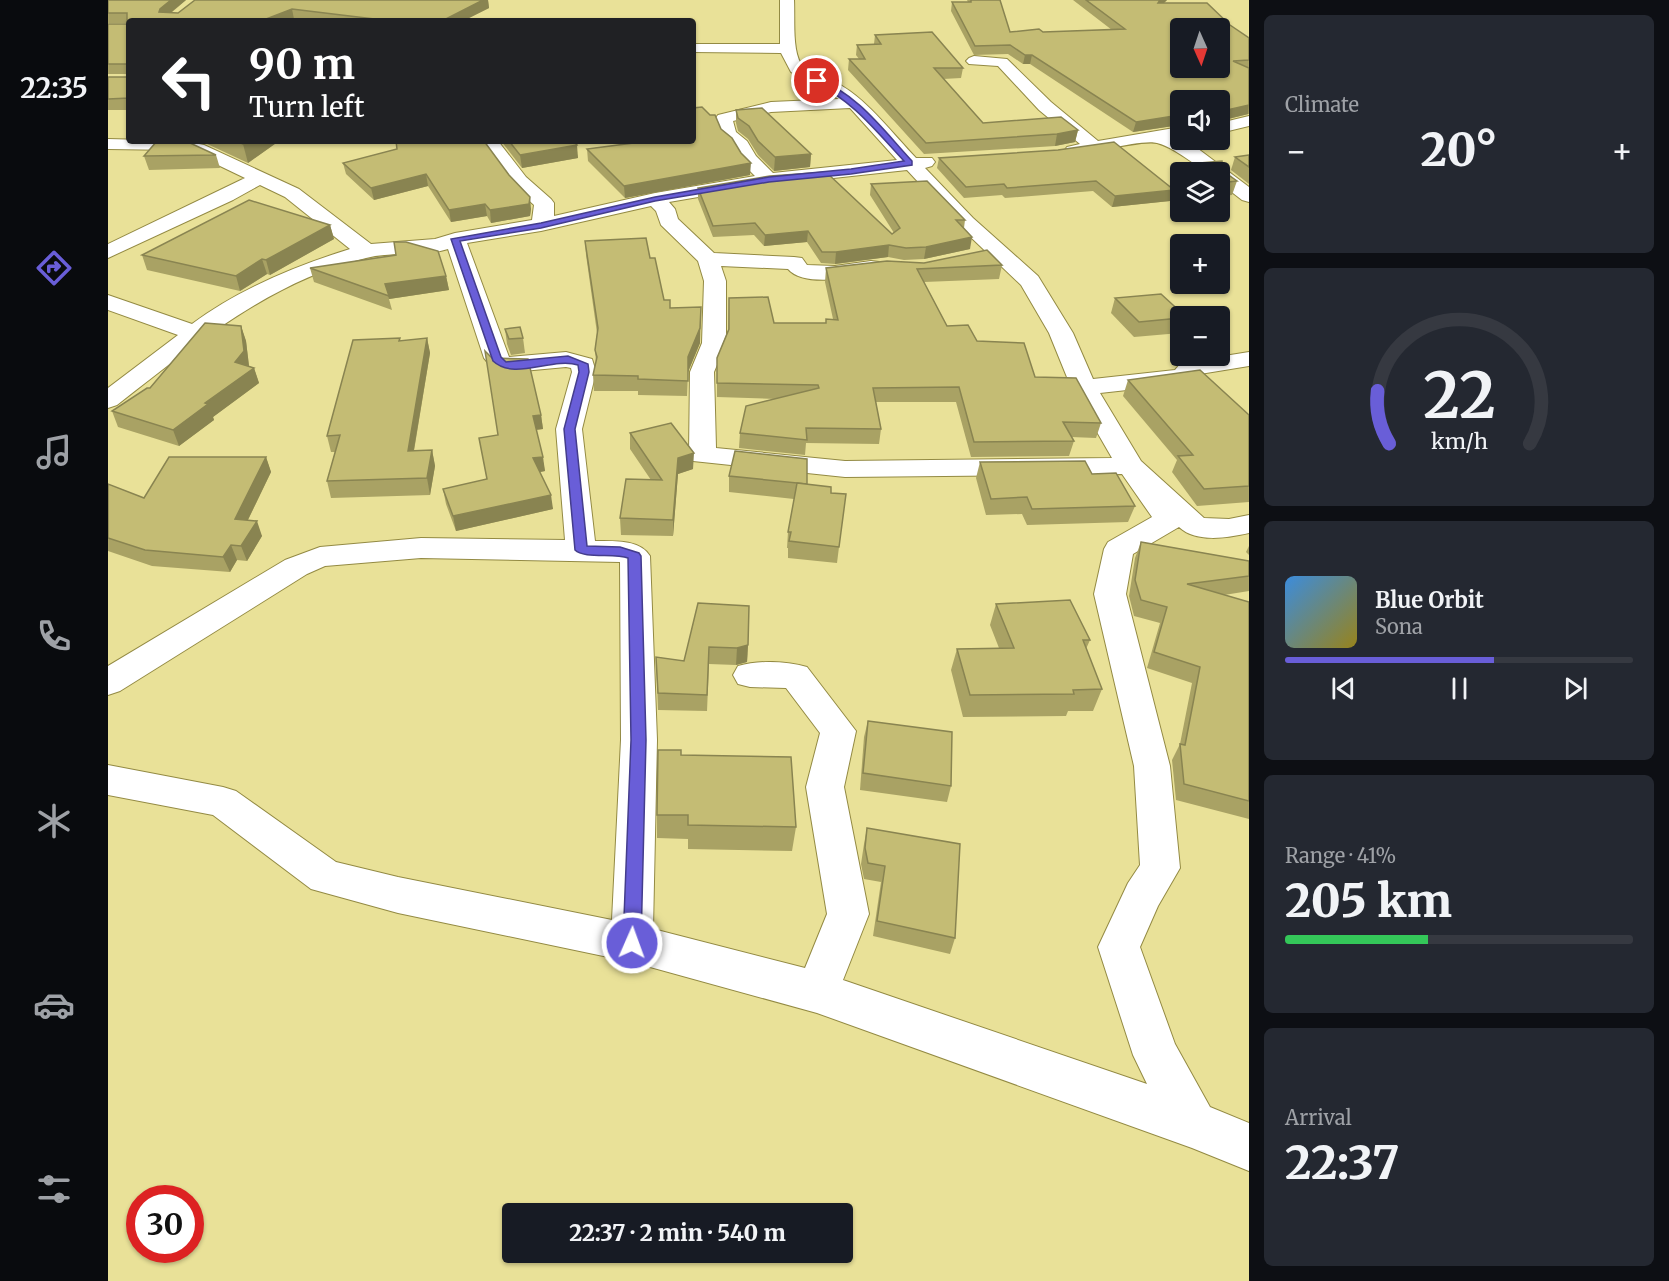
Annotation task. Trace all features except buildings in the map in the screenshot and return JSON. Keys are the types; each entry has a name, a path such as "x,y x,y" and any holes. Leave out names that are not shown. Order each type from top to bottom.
{"street":[{"path":"787,0 787,49 796,69 839,92 854,103 910,163 986,254 1030,281 1061,333 1084,387 1130,466 1169,520 1119,549 1110,594 1152,766 1160,868 1142,896 1119,947 1156,1054 1193,1124"},
{"path":"696,48 787,49"},
{"path":"974,61 1002,62 1045,106 1096,148"},
{"path":"769,179 748,159 741,145 728,134 724,119 803,104 854,103"},
{"path":"1230,126 1249,121"},
{"path":"1055,153 1170,134"},
{"path":"1157,137 1183,146 1204,162"},
{"path":"108,144 177,145 198,149 292,193 366,251"},
{"path":"492,145 519,181 544,203 541,225"},
{"path":"108,400 196,333 262,291 314,267 366,251 438,245 455,239 541,225 655,199 769,179 945,161"},
{"path":"108,252 226,196 260,177"},
{"path":"1230,181 1249,196"},
{"path":"655,199 665,208 668,221 708,259 715,281 714,344 702,372 703,455 845,469 1130,466 1196,527 1229,528 1249,524"},
{"path":"455,239 496,358 503,365 568,359 583,364 584,372 569,429 581,550"},
{"path":"708,259 794,263 801,271 835,273 888,265"},
{"path":"108,302 196,333"},
{"path":"1084,387 1181,376 1188,373 1190,368 1249,359"},
{"path":"108,682 296,567 320,557 421,548 620,551 634,556 639,740 632,943"},
{"path":"750,675 795,676 838,731 825,787 848,914 817,992"},
{"path":"108,780 223,801 325,877 398,895 632,943 817,992 1193,1124 1249,1147"}],"route":[{"path":"632,943 639,740 634,556 620,551 581,550 574,460 569,429 584,372 583,364 568,359 503,365 496,358 455,239 541,225 655,199 769,179 851,172 910,163 854,103 817,81"}]}
